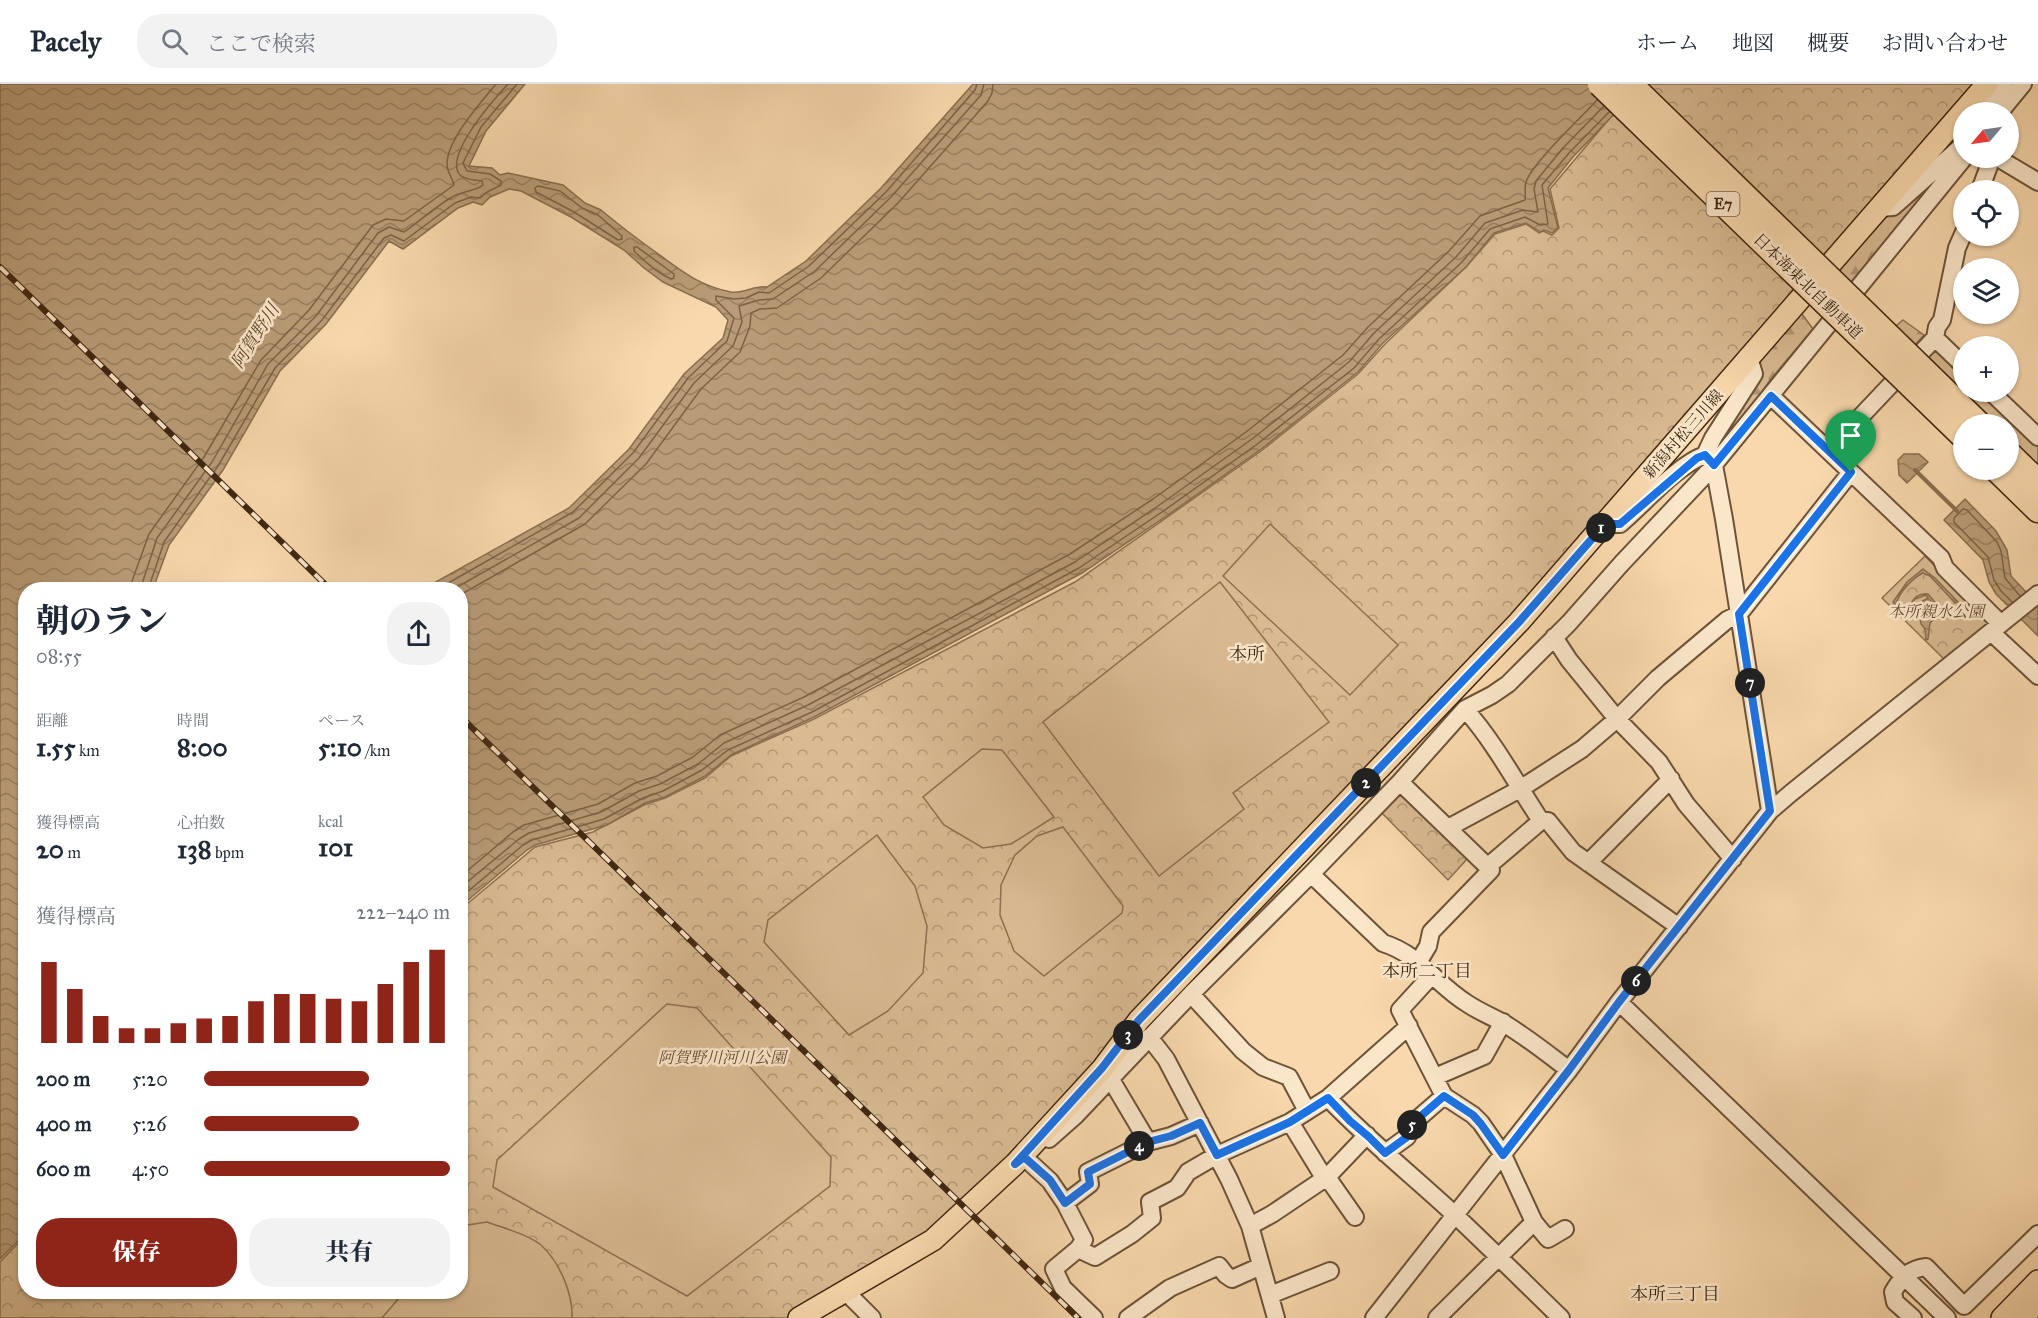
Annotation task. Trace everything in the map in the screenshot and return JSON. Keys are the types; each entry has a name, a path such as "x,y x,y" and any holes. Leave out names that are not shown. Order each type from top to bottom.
{"highway":[{"name":"日本海東北自動車道","path":"1600,84 1953,426"},
{"name":"日本海東北自動車道","path":"1630,84 1969,414"},
{"path":"2019,464 2038,482"},
{"path":"2007,480 2038,510"}],"main road":[{"name":"新潟村松三川線","path":"799,1318 933,1240 1019,1160 1102,1068 1139,1020 1519,622 1988,84"},
{"path":"2001,1318 2038,1281"},
{"path":"2022,1318 2038,1302"}],"street":[{"path":"1990,102 2004,84"},
{"path":"2008,102 2023,84"},
{"path":"1880,208 1893,207 1953,154"},
{"path":"1094,1318 1063,1288 1054,1269 1078,1249 1084,1240 1050,1180 1019,1160 1056,1133 1400,782 1465,709 1508,684 1554,637 1710,460 1771,396 1956,168"},
{"path":"2015,168 2038,182"},
{"path":"1828,450 1935,338 1937,327 1942,320 1958,246"},
{"path":"1935,338 1953,355"},
{"path":"1749,358 1754,374 1713,438 1710,460 1739,614 1770,811"},
{"path":"1771,396 1941,558 1945,568 2038,676"},
{"path":"2001,402 2038,437"},
{"path":"1605,524 1620,524 1672,477 1697,458 1710,460"},
{"path":"1448,828 1520,789 1582,749 1617,719 1658,678 1727,620 1739,614 1851,472"},
{"path":"1374,1318 1770,811 2038,594"},
{"path":"1554,637 1569,660 1617,719 1659,762 1686,804 1733,859"},
{"path":"1465,709 1493,743 1541,820 1548,821 1573,852 1679,927"},
{"path":"1588,863 1671,779"},
{"path":"1400,782 1491,870 1431,932 1428,946 1419,961"},
{"path":"1488,867 1541,820"},
{"path":"1311,874 1383,943 1419,961 1445,988 1469,1005 1503,1022 1529,1039 1569,1070"},
{"path":"1432,975 1400,1010 1444,1096 1473,1115 1481,1124 1503,1155 1534,1222 1548,1239 1565,1229"},
{"path":"1191,994 1243,1051 1263,1067 1289,1077 1307,1111"},
{"path":"1619,1002 1947,1318"},
{"path":"1435,1077 1484,1056 1503,1022"},
{"path":"1078,1249 1095,1257 1132,1234 1152,1218 1150,1202 1177,1188 1188,1172 1217,1155 1290,1122 1328,1098 1409,1026"},
{"path":"1149,1037 1166,1059 1217,1155 1250,1226 1276,1318"},
{"path":"1110,1078 1121,1093 1148,1142"},
{"path":"1385,1153 1407,1137 1414,1122 1444,1096"},
{"path":"1328,1098 1350,1121 1455,1215 1561,1318"},
{"path":"1290,1122 1320,1170 1355,1217"},
{"path":"1065,1203 1090,1184 1088,1172 1148,1142 1171,1136 1200,1123"},
{"path":"1250,1226 1327,1177 1367,1134"},
{"path":"1437,1318 1534,1222"},
{"path":"1913,1318 1895,1302 1893,1292 1902,1277 1917,1268 1926,1267 1965,1306 2038,1234"},
{"path":"1128,1318 1170,1288 1219,1266 1232,1280 1261,1266"},
{"path":"1270,1295 1330,1271"},
{"path":"818,1318 845,1291 872,1318"}],"green space":[{"name":"阿賀野川河川公園","path":"1644,84 1974,84 1959,102 1953,102 1953,109 1685,426 1025,1147 931,1234 788,1318 0,1318 0,1262 18,1243 18,1299 468,1299 468,903 535,847 593,832 644,805 665,798 705,778 731,756 814,719 1075,582 1261,451 1358,374 1385,344 1466,267 1495,234 1526,224 1539,233 1543,231 1552,235 1559,228 1550,189 1615,112"},
{"path":"1953,157 1953,162 1852,288 1833,269 1870,222"},
{"path":"1799,310 1813,329 1770,380 1730,441 1719,432 1759,357"},
{"path":"1903,320 1924,335 1913,347 1895,327"},
{"path":"1930,345 1953,365 1953,386 1921,355"},
{"path":"1970,402 1992,402 2005,414 1983,414"},
{"path":"2019,428 2038,446 2038,468 2019,450"},
{"path":"1270,524 1398,645 1350,695 1223,576"},
{"name":"本所親水公園","path":"1925,556 1990,623 1946,661 1882,598"},
{"path":"1220,582 1329,722 1233,793 1244,809 1159,876 1043,722"},
{"path":"982,749 1002,750 1054,817 1011,844 983,848 944,825 923,797"},
{"path":"1398,789 1468,858 1448,880 1378,809"},
{"path":"1063,827 1123,906 1122,913 1044,976 1014,951 1000,915 1001,885 1015,855 1037,836"},
{"path":"877,835 915,886 927,926 923,973 888,1011 849,1035 764,942 768,920"},
{"path":"667,1004 697,1008 831,1157 830,1186 687,1296 493,1187 497,1160"},
{"path":"487,1222 531,1238 542,1246 564,1279 568,1289 572,1318 382,1318 398,1299 468,1299 468,1225"}],"water":[{"name":"阿賀野川","path":"0,84 525,84 486,131 469,166 492,168 500,175 508,173 563,185 585,203 601,210 683,272 710,286 740,292 767,287 806,261 881,188 973,84 1643,84 1573,157 1548,188 1558,228 1552,233 1544,230 1540,232 1526,223 1494,233 1466,267 1383,343 1358,372 1260,450 1165,517 1082,573 814,717 731,755 705,776 665,797 645,803 607,825 535,845 468,900 468,582 436,582 569,508 629,449 684,374 723,338 728,320 716,307 663,282 624,250 571,217 521,191 509,189 490,197 482,205 473,202 458,208 403,249 389,241 326,324 280,371 223,470 169,545 156,582 18,582 18,1241 0,1259"},
{"path":"1904,454 1919,454 1928,462 1907,483 1899,475 1898,460"},
{"path":"1965,499 1996,531 2007,550 2011,576 2038,605 2038,636 1996,594 1989,582 1983,560 1944,520"},
{"path":"1923,569 1958,602 1955,603 1930,576 1923,573 1907,586 1898,599 1899,605 1911,604 1917,596 1928,594 1945,614 1930,623 1926,640 1919,609 1922,607 1921,602 1928,598 1926,595 1915,599 1912,605 1897,607 1893,602 1907,582"}],"waterway":[{"path":"1915,470 1957,511"}],"railway":[{"path":"0,267 323,582"},
{"path":"468,724 1078,1318"}],"district":[{"name":"本所","path":"1247,654"},
{"name":"本所二丁目","path":"1427,971"},
{"name":"本所三丁目","path":"1675,1294"}],"route":[{"path":"1771,396 1851,472 1739,614 1770,811 1619,1002 1503,1155 1473,1115 1444,1096 1414,1122 1407,1137 1385,1153 1328,1098 1290,1122 1217,1155 1200,1123 1171,1136 1148,1142 1088,1172 1090,1184 1065,1203 1050,1180 1024,1157 1015,1164 1102,1068 1139,1020 1519,622 1605,524 1620,524 1697,458 1705,455 1714,465 1771,396"}]}
